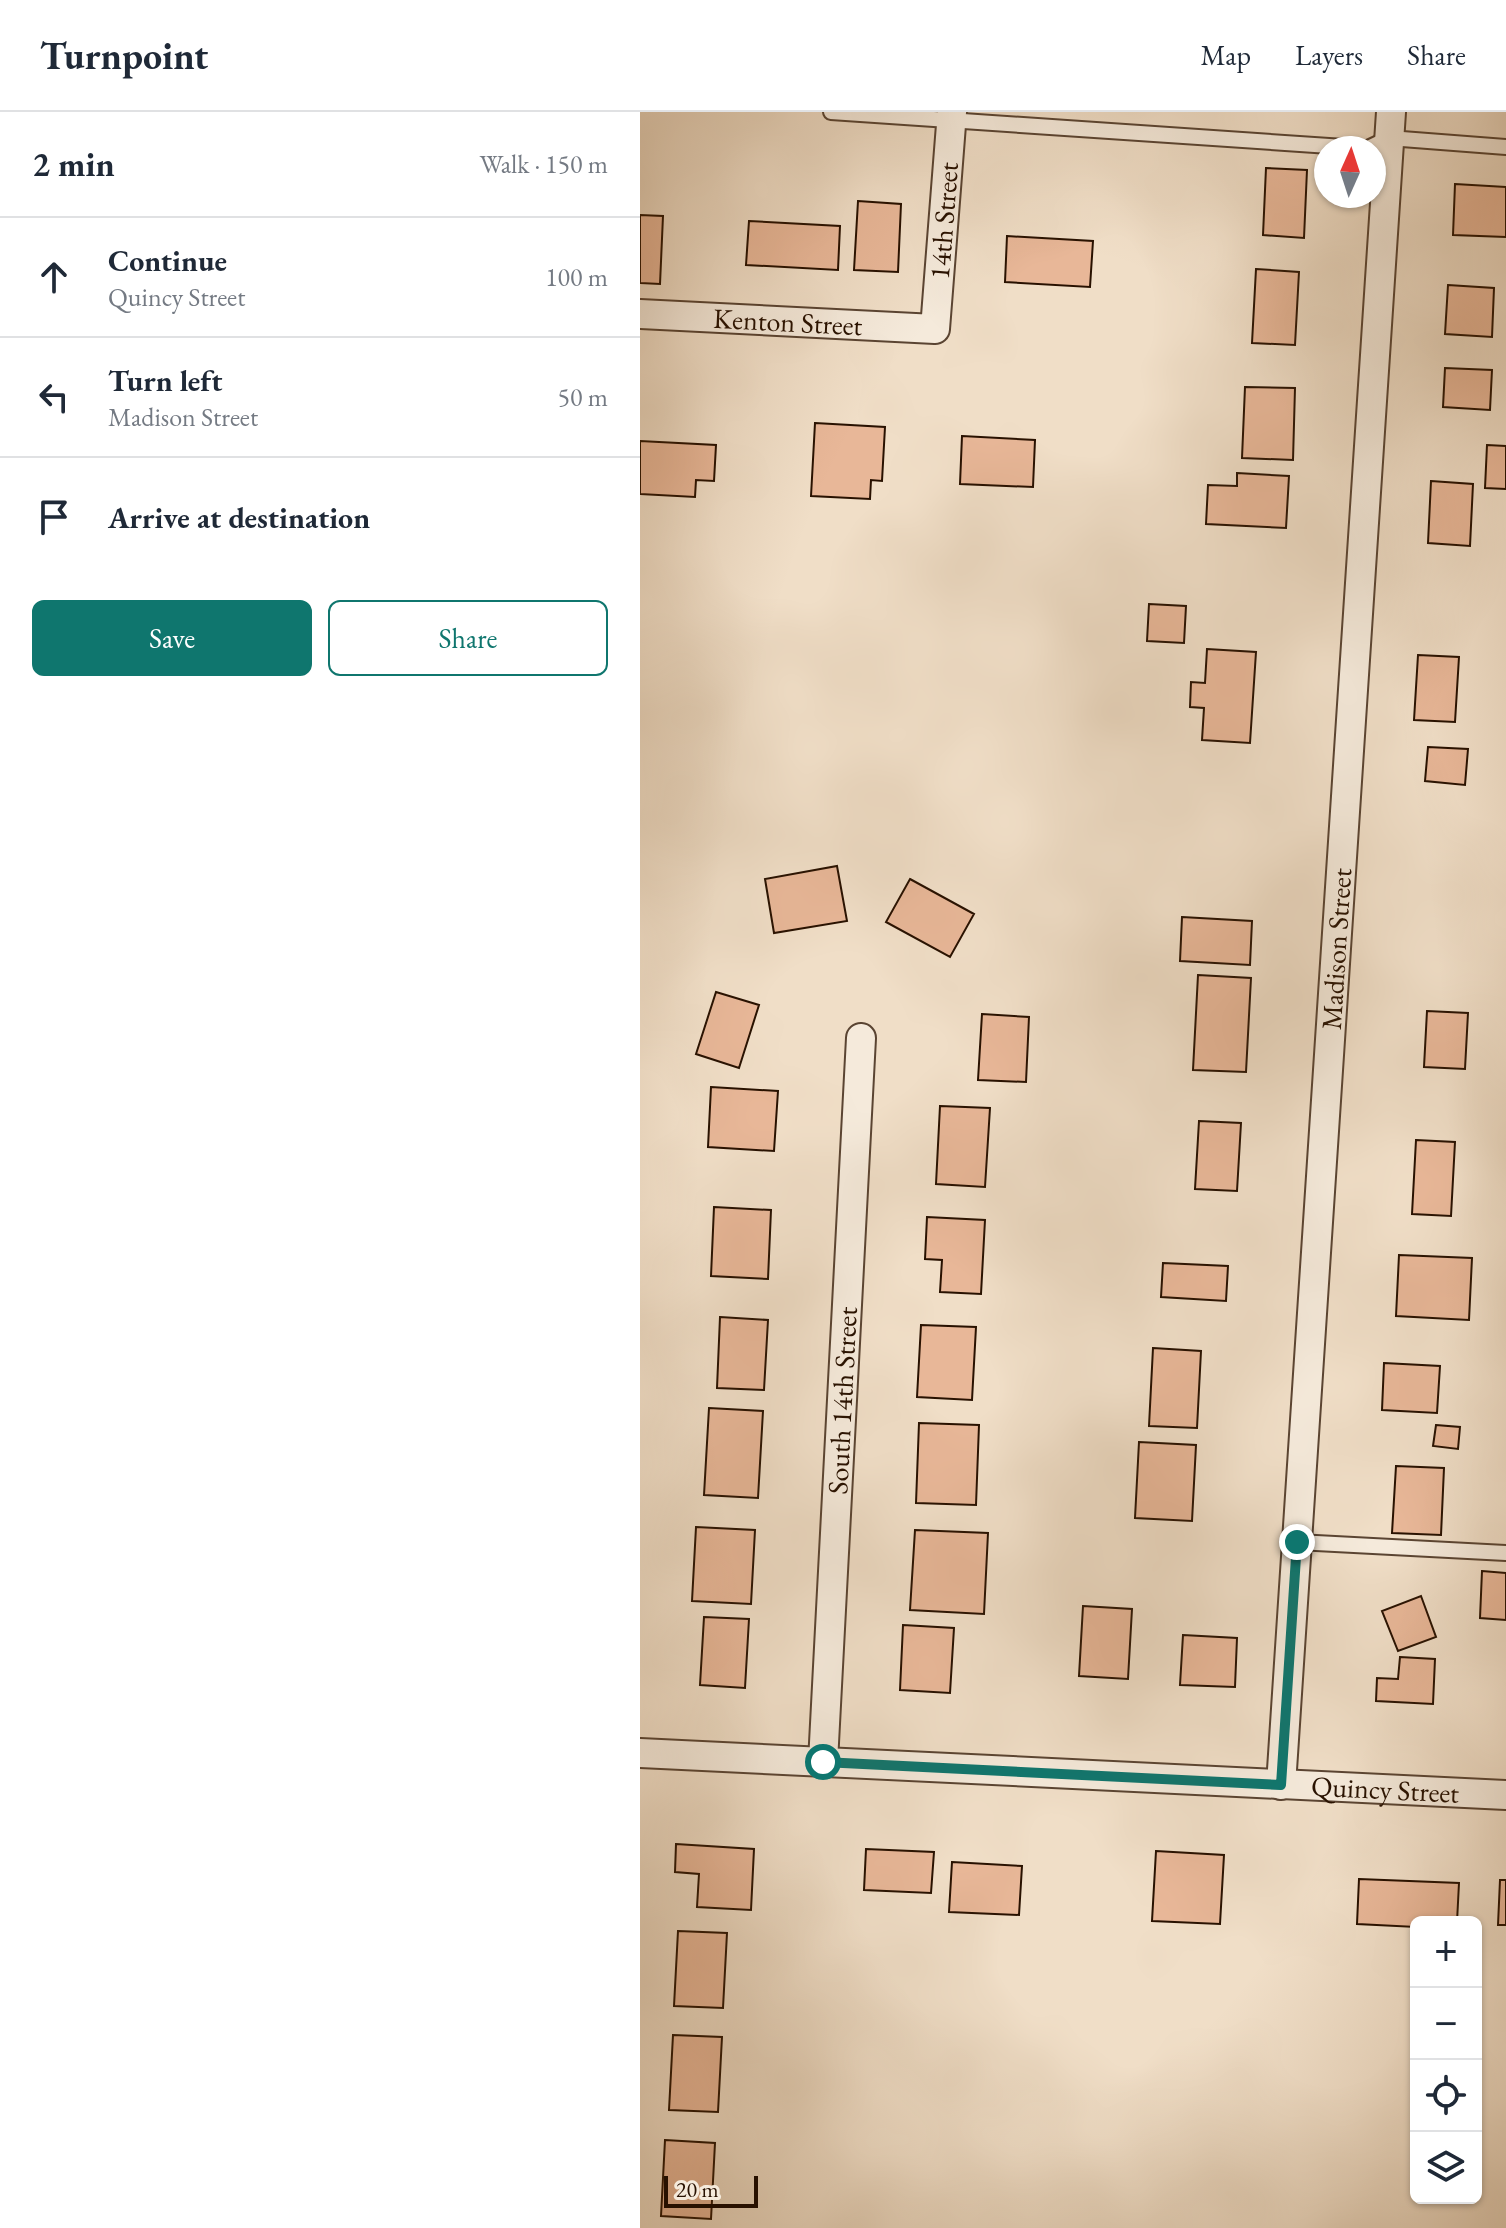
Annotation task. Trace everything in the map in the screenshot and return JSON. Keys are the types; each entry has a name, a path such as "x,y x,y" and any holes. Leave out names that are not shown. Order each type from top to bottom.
{"street":[{"name":"14th Street","path":"935,329 952,115"},
{"name":"Madison Street","path":"1281,1785 1383,133"},
{"name":"Kenton Street","path":"640,314 935,329"},
{"name":"South 14th Street","path":"823,1762 861,1038"},
{"name":"Quincy Street","path":"640,1753 1506,1795"}],"lane":[{"path":"831,112 952,115 1314,144"},
{"path":"1383,133 1506,147"},
{"path":"1297,1542 1506,1553"}],"building":[{"path":"1266,168 1307,170 1304,238 1263,235"},
{"path":"1455,184 1506,187 1506,237 1453,235"},
{"path":"858,201 901,204 898,272 854,270"},
{"path":"640,215 663,216 660,284 640,283"},
{"path":"749,221 840,226 838,270 746,265"},
{"path":"1007,236 1093,241 1090,287 1005,282"},
{"path":"1256,269 1299,272 1295,345 1252,343"},
{"path":"1448,285 1494,288 1492,337 1445,334"},
{"path":"1445,368 1492,370 1490,410 1443,407"},
{"path":"1245,387 1295,388 1293,460 1242,458"},
{"path":"815,423 885,427 882,481 871,480 870,499 811,496"},
{"path":"962,436 1035,440 1033,487 960,484"},
{"path":"640,441 716,445 714,481 696,480 695,497 640,494"},
{"path":"1487,445 1506,446 1506,489 1485,488"},
{"path":"1237,473 1289,476 1286,528 1206,524 1208,485 1237,486"},
{"path":"1431,481 1473,484 1470,546 1428,543"},
{"path":"1149,604 1186,606 1184,643 1147,641"},
{"path":"1207,649 1256,652 1250,743 1202,740 1204,708 1190,707 1191,682 1205,683"},
{"path":"1418,655 1459,657 1455,722 1414,720"},
{"path":"1428,747 1468,749 1465,785 1425,781"},
{"path":"837,866 847,921 774,933 765,879"},
{"path":"910,879 974,914 950,957 886,922"},
{"path":"1182,917 1252,921 1250,965 1180,961"},
{"path":"1198,975 1251,978 1246,1072 1193,1070"},
{"path":"716,992 759,1005 739,1068 696,1054"},
{"path":"1427,1011 1468,1013 1465,1069 1424,1067"},
{"path":"982,1014 1029,1017 1026,1082 978,1080"},
{"path":"711,1087 778,1091 774,1151 708,1147"},
{"path":"940,1106 990,1108 985,1187 936,1184"},
{"path":"1199,1121 1241,1123 1237,1191 1195,1189"},
{"path":"1416,1140 1455,1142 1451,1216 1412,1214"},
{"path":"714,1207 771,1210 768,1279 711,1276"},
{"path":"927,1217 985,1220 981,1294 940,1292 942,1260 925,1259"},
{"path":"1399,1255 1472,1258 1469,1320 1396,1316"},
{"path":"1163,1263 1228,1266 1226,1301 1161,1297"},
{"path":"720,1317 768,1320 764,1390 717,1388"},
{"path":"921,1325 976,1327 972,1400 917,1397"},
{"path":"1153,1348 1201,1351 1197,1428 1149,1426"},
{"path":"1384,1363 1440,1366 1437,1413 1382,1410"},
{"path":"709,1408 763,1411 758,1498 704,1495"},
{"path":"919,1423 979,1425 976,1505 916,1503"},
{"path":"1436,1425 1460,1427 1458,1449 1433,1446"},
{"path":"1139,1442 1196,1445 1192,1521 1135,1518"},
{"path":"1396,1466 1444,1468 1441,1535 1392,1533"},
{"path":"696,1527 755,1530 751,1604 692,1601"},
{"path":"915,1530 988,1533 984,1614 910,1610"},
{"path":"1482,1571 1506,1573 1506,1620 1480,1618"},
{"path":"1421,1596 1436,1637 1398,1651 1382,1611"},
{"path":"1083,1606 1132,1609 1128,1679 1079,1676"},
{"path":"704,1617 749,1619 745,1688 700,1685"},
{"path":"903,1625 954,1628 950,1693 900,1690"},
{"path":"1183,1635 1237,1638 1235,1687 1180,1685"},
{"path":"1400,1657 1435,1659 1433,1704 1376,1701 1377,1678 1398,1679"},
{"path":"676,1844 754,1849 751,1910 697,1907 699,1874 675,1872"},
{"path":"866,1849 934,1852 931,1893 864,1890"},
{"path":"1156,1851 1224,1855 1220,1924 1152,1921"},
{"path":"952,1862 1022,1866 1019,1915 949,1912"},
{"path":"1359,1879 1459,1883 1457,1916 1410,1916 1410,1927 1357,1924"},
{"path":"1500,1880 1506,1880 1506,1925 1498,1925"},
{"path":"678,1931 727,1933 723,2008 674,2006"},
{"path":"673,2035 722,2037 718,2112 669,2110"},
{"path":"665,2140 715,2143 711,2219 661,2216"}],"route":[{"path":"823,1762 1281,1785 1297,1542"}]}
